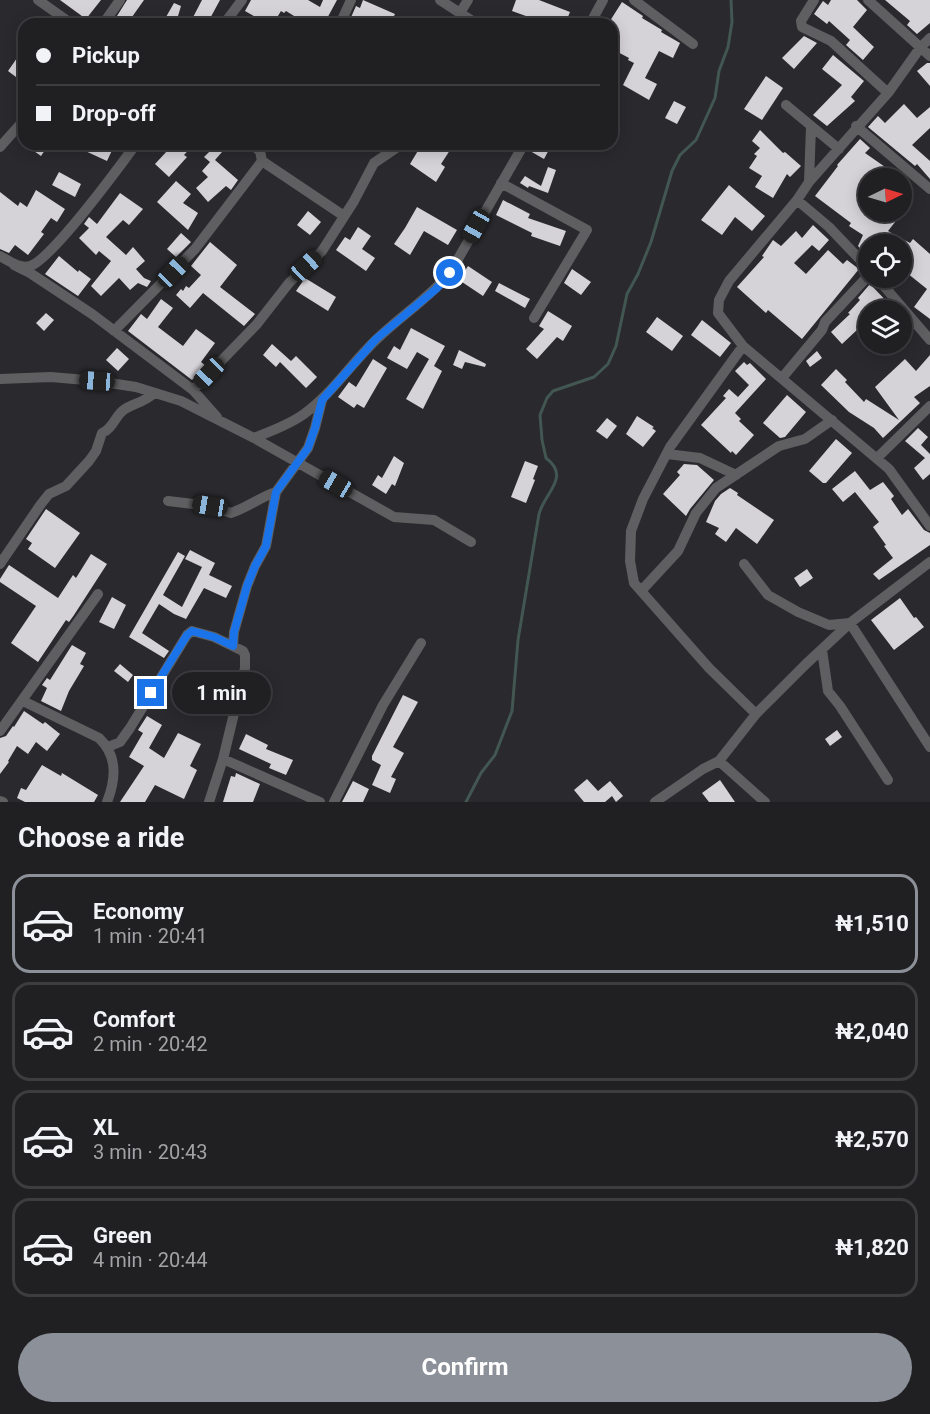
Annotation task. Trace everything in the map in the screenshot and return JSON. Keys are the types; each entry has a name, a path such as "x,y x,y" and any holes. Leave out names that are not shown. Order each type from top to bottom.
{"street":[{"path":"38,0 64,18"},
{"path":"107,18 120,0"},
{"path":"229,18 242,0"},
{"path":"343,18 351,0"},
{"path":"440,0 468,18"},
{"path":"460,13 468,0"},
{"path":"593,18 603,0"},
{"path":"634,0 693,44"},
{"path":"814,0 801,21 802,27 831,41 888,93"},
{"path":"868,0 930,56"},
{"path":"930,38 920,48 888,93 856,126 729,281 719,300 718,313 743,346 877,458 899,481 930,526"},
{"path":"786,105 839,148"},
{"path":"856,126 930,189"},
{"path":"0,147 18,127"},
{"path":"809,182 811,127"},
{"path":"15,265 29,267 37,262 62,237 131,150"},
{"path":"259,150 262,161 344,216"},
{"path":"193,390 257,324 289,284 322,251 374,163 393,150"},
{"path":"254,438 291,423 322,400 376,339 436,289 450,273 520,150"},
{"path":"114,331 195,249 262,161"},
{"path":"501,183 587,230 534,318"},
{"path":"797,200 829,227 858,257"},
{"path":"0,256 30,273 114,331 193,390 220,421"},
{"path":"782,378 822,330 825,322 858,287"},
{"path":"887,288 928,331"},
{"path":"743,346 666,454 643,499 631,531 630,561 634,583 709,668 756,714"},
{"path":"0,380 51,378 97,381 136,387 181,401 254,438 394,517 434,520 471,542"},
{"path":"0,564 49,494 66,486 89,461 96,452 102,433 110,430 125,409 142,403 154,393"},
{"path":"233,646 234,632 247,586 266,546 276,492 308,448 322,400"},
{"path":"877,458 930,406"},
{"path":"641,591 678,551 680,542 703,504 716,488 779,446 804,439 832,420"},
{"path":"666,454 700,458 736,475"},
{"path":"168,501 210,506 231,513 249,506 260,497 276,492"},
{"path":"655,802 703,769 719,761 756,714 850,623 930,562"},
{"path":"744,564 768,594 798,612 829,625 850,623"},
{"path":"0,731 98,594"},
{"path":"850,623 930,747"},
{"path":"108,747 120,742 187,635 192,631 214,637 243,651 246,661 223,759 209,802"},
{"path":"334,802 383,705 421,643"},
{"path":"822,650 828,691 888,780"},
{"path":"23,701 99,738 108,747 115,778 107,802"},
{"path":"223,759 320,802"},
{"path":"719,761 765,802"}],"building":[{"path":"60,0 101,0 85,18"},
{"path":"127,0 144,0 131,18 116,18"},
{"path":"202,0 220,0 210,18 193,18"},
{"path":"251,0 308,0 320,7 323,0 337,0 327,18 297,18 286,11 284,13 281,11 277,18 257,18 245,11"},
{"path":"363,0 395,14 393,18 351,18 356,6 360,8"},
{"path":"516,0 539,0 570,12 568,18 531,18 512,11"},
{"path":"831,0 857,0 867,10 853,27 874,47 863,60 846,45 850,40 829,21 827,24 814,14 823,1 828,5"},
{"path":"885,0 930,0 930,23 917,34 907,25 910,21"},
{"path":"622,2 662,30 661,32 680,43 673,58 659,51 645,78 657,84 649,100 623,85 634,63 618,52 618,18 612,18"},
{"path":"174,3 181,6 178,16 181,18 165,18"},
{"path":"804,36 817,43 794,69 782,58"},
{"path":"833,55 864,81 851,97 855,101 827,126 813,115 842,85 822,69"},
{"path":"18,57 18,78 8,71"},
{"path":"930,63 930,86 917,71"},
{"path":"766,76 783,88 762,120 744,109"},
{"path":"674,101 686,107 677,124 665,118"},
{"path":"904,104 917,118 930,107 930,128 912,145 930,161 930,179 917,164 915,166 868,127 878,116 885,123"},
{"path":"760,130 783,153 785,152 801,166 790,177 787,174 773,198 755,187 762,176 749,168 757,156 754,154 760,148 752,141"},
{"path":"860,139 870,148 865,153 887,168 858,168 858,222 895,222 888,231 894,234 861,234 849,226 851,223 815,196 837,165"},
{"path":"32,150 45,150 41,156"},
{"path":"83,150 112,150 107,161"},
{"path":"168,150 189,150 184,155 187,157 169,177 155,164"},
{"path":"224,150 215,160 238,180 231,190 226,186 208,202 196,188 208,177 202,171 210,162 204,157 210,151"},
{"path":"418,150 450,150 441,164 445,167 436,182 410,164"},
{"path":"531,150 549,150 544,159"},
{"path":"548,167 556,170 548,193 529,186 528,188 520,183 525,176 541,186"},
{"path":"59,172 81,184 75,197 52,185"},
{"path":"176,181 191,194 183,203 198,213 188,230 157,202"},
{"path":"729,185 765,216 752,231 735,217 722,235 701,220"},
{"path":"36,190 65,209 57,222 51,218 41,232 44,234 28,255 15,245 9,253 0,249 0,192 18,206 20,202 27,207"},
{"path":"120,193 143,209 129,225 123,220 106,237 126,255 133,247 145,261 136,269 144,278 151,281 147,287 138,283 130,290 119,278 101,296 91,286 111,261 99,251 96,255 79,238 89,228 84,224 89,217 97,224"},
{"path":"503,200 530,214 528,218 566,231 560,246 531,236 532,233 496,215"},
{"path":"417,207 457,230 448,245 424,231 410,255 394,244"},
{"path":"308,211 321,222 310,235 297,225"},
{"path":"813,225 829,240 819,251 812,245 794,263 806,274 828,250 843,264 847,260 858,270 802,339 768,310 766,313 737,287 764,257 762,256 773,240 781,246 796,231 802,238"},
{"path":"358,227 371,236 362,249 375,258 366,271 336,250 345,237 350,240"},
{"path":"181,233 191,242 176,257 167,249"},
{"path":"913,239 930,254 930,319 914,307 927,289 912,277"},
{"path":"210,242 237,265 220,287 255,314 244,326 203,293 190,308 176,295 186,286 189,288 201,275 191,266"},
{"path":"59,256 78,272 79,270 91,279 78,296 45,274"},
{"path":"468,266 492,282 483,296 459,280"},
{"path":"572,269 591,282 581,295 564,283"},
{"path":"305,278 336,297 328,311 296,291"},
{"path":"499,283 530,299 525,308 495,291"},
{"path":"867,288 874,288 885,300 860,300 858,298"},
{"path":"161,299 173,308 158,327 183,346 196,329 215,343 201,362 206,366 192,380 128,331 141,314 147,319"},
{"path":"858,302 858,331 842,344 831,332 850,314 848,313"},
{"path":"548,311 572,326 563,341 557,337 537,359 526,349 544,329 539,326"},
{"path":"46,313 54,320 44,331 36,323"},
{"path":"657,317 683,336 672,351 646,332"},
{"path":"702,320 731,343 720,357 691,335"},
{"path":"411,328 445,346 434,366 442,371 423,409 406,399 429,359 417,352 407,369 387,358 394,346 400,350"},
{"path":"272,344 291,361 296,356 317,377 306,388 280,362 276,367 263,355"},
{"path":"117,348 129,359 118,371 106,360"},
{"path":"459,350 486,364 485,367 465,362 462,369 453,365"},
{"path":"817,351 822,358 810,367 806,361"},
{"path":"930,355 930,386 914,397 920,403 883,438 874,428 849,412 821,385 836,369 864,402 866,399 899,420 875,387 905,359 916,371"},
{"path":"373,359 387,368 364,408 357,404 354,408 338,397 349,382 356,387"},
{"path":"744,362 747,365 750,363 766,379 735,413 741,419 739,421 754,435 736,455 701,425 726,398 723,396 729,389 738,397 749,385 735,371"},
{"path":"787,395 806,412 785,437 780,438 763,423"},
{"path":"637,416 654,427 652,428 656,431 643,447 626,434"},
{"path":"607,418 617,426 607,439 596,431"},
{"path":"918,428 928,437 921,445 930,454 930,474 923,480 914,468 925,458 905,441"},
{"path":"836,439 852,453 826,483 823,483 809,471"},
{"path":"394,456 404,463 395,486 392,484 386,494 372,485 378,475 382,478"},
{"path":"525,461 538,466 526,503 511,497"},
{"path":"684,464 697,465 714,480 686,516 663,494 680,475 677,472"},
{"path":"855,471 870,490 883,482 894,496 891,499 902,515 908,509 924,530 930,533 930,545 879,580 873,574 893,558 873,527 879,522 855,492 843,502 832,489"},
{"path":"730,488 774,520 757,544 736,528 726,542 715,534 719,528 706,522 715,501"},
{"path":"46,509 80,533 55,568 28,549 32,543 26,539"},
{"path":"190,550 215,563 209,575 232,586 226,598 204,588 186,619 159,604 142,633 169,651 164,658 129,637 178,552 185,556 163,595 182,607 202,567 185,559"},
{"path":"91,554 107,564 74,615 69,622 66,620 38,662 11,643 36,606 0,582 0,579 9,565 58,598 73,575 76,578"},
{"path":"807,569 813,578 800,587 794,578"},
{"path":"112,597 126,605 114,629 99,622"},
{"path":"900,598 914,618 916,617 924,627 894,650 871,620"},
{"path":"72,645 86,653 80,664 84,666 69,691 61,711 41,701 47,688 42,685 47,678 50,680"},
{"path":"120,664 133,675 128,682 114,671"},
{"path":"403,695 418,702 393,747 404,753 391,777 396,779 390,793 372,785 381,765 372,760 372,756"},
{"path":"24,711 43,724 45,722 60,734 47,751 36,742 28,754 17,746 0,774 0,738 6,736 14,727"},
{"path":"147,716 162,725 149,748 164,758 178,733 201,744 190,766 197,770 184,799 155,785 145,802 120,802 144,766 129,757 143,733 138,730"},
{"path":"837,730 842,737 830,746 825,739"},
{"path":"246,734 268,745 266,749 293,760 286,775 269,768 271,764 239,749"},
{"path":"42,765 61,776 62,773 98,795 94,802 25,802 17,798 21,788 26,790"},
{"path":"236,773 260,784 253,802 223,802 231,776 235,777"},
{"path":"587,779 598,791 610,781 623,796 616,802 612,796 605,802 584,802 574,790"},
{"path":"720,780 735,802 709,802 702,793"},
{"path":"353,781 369,789 363,802 342,802"}],"waterway":[{"path":"466,802 481,773 495,755 512,711 518,640 539,514 556,478 553,465 546,458 540,415 547,398 553,391 594,377 608,364 616,346 627,294 651,242 672,171 680,155 696,140 715,98 719,71 728,47 732,22 731,0"}],"route":[{"path":"151,693 187,635 192,631 214,637 233,646 234,632 247,586 266,546 276,492 308,448 322,400 376,339 436,289 450,273"}]}
